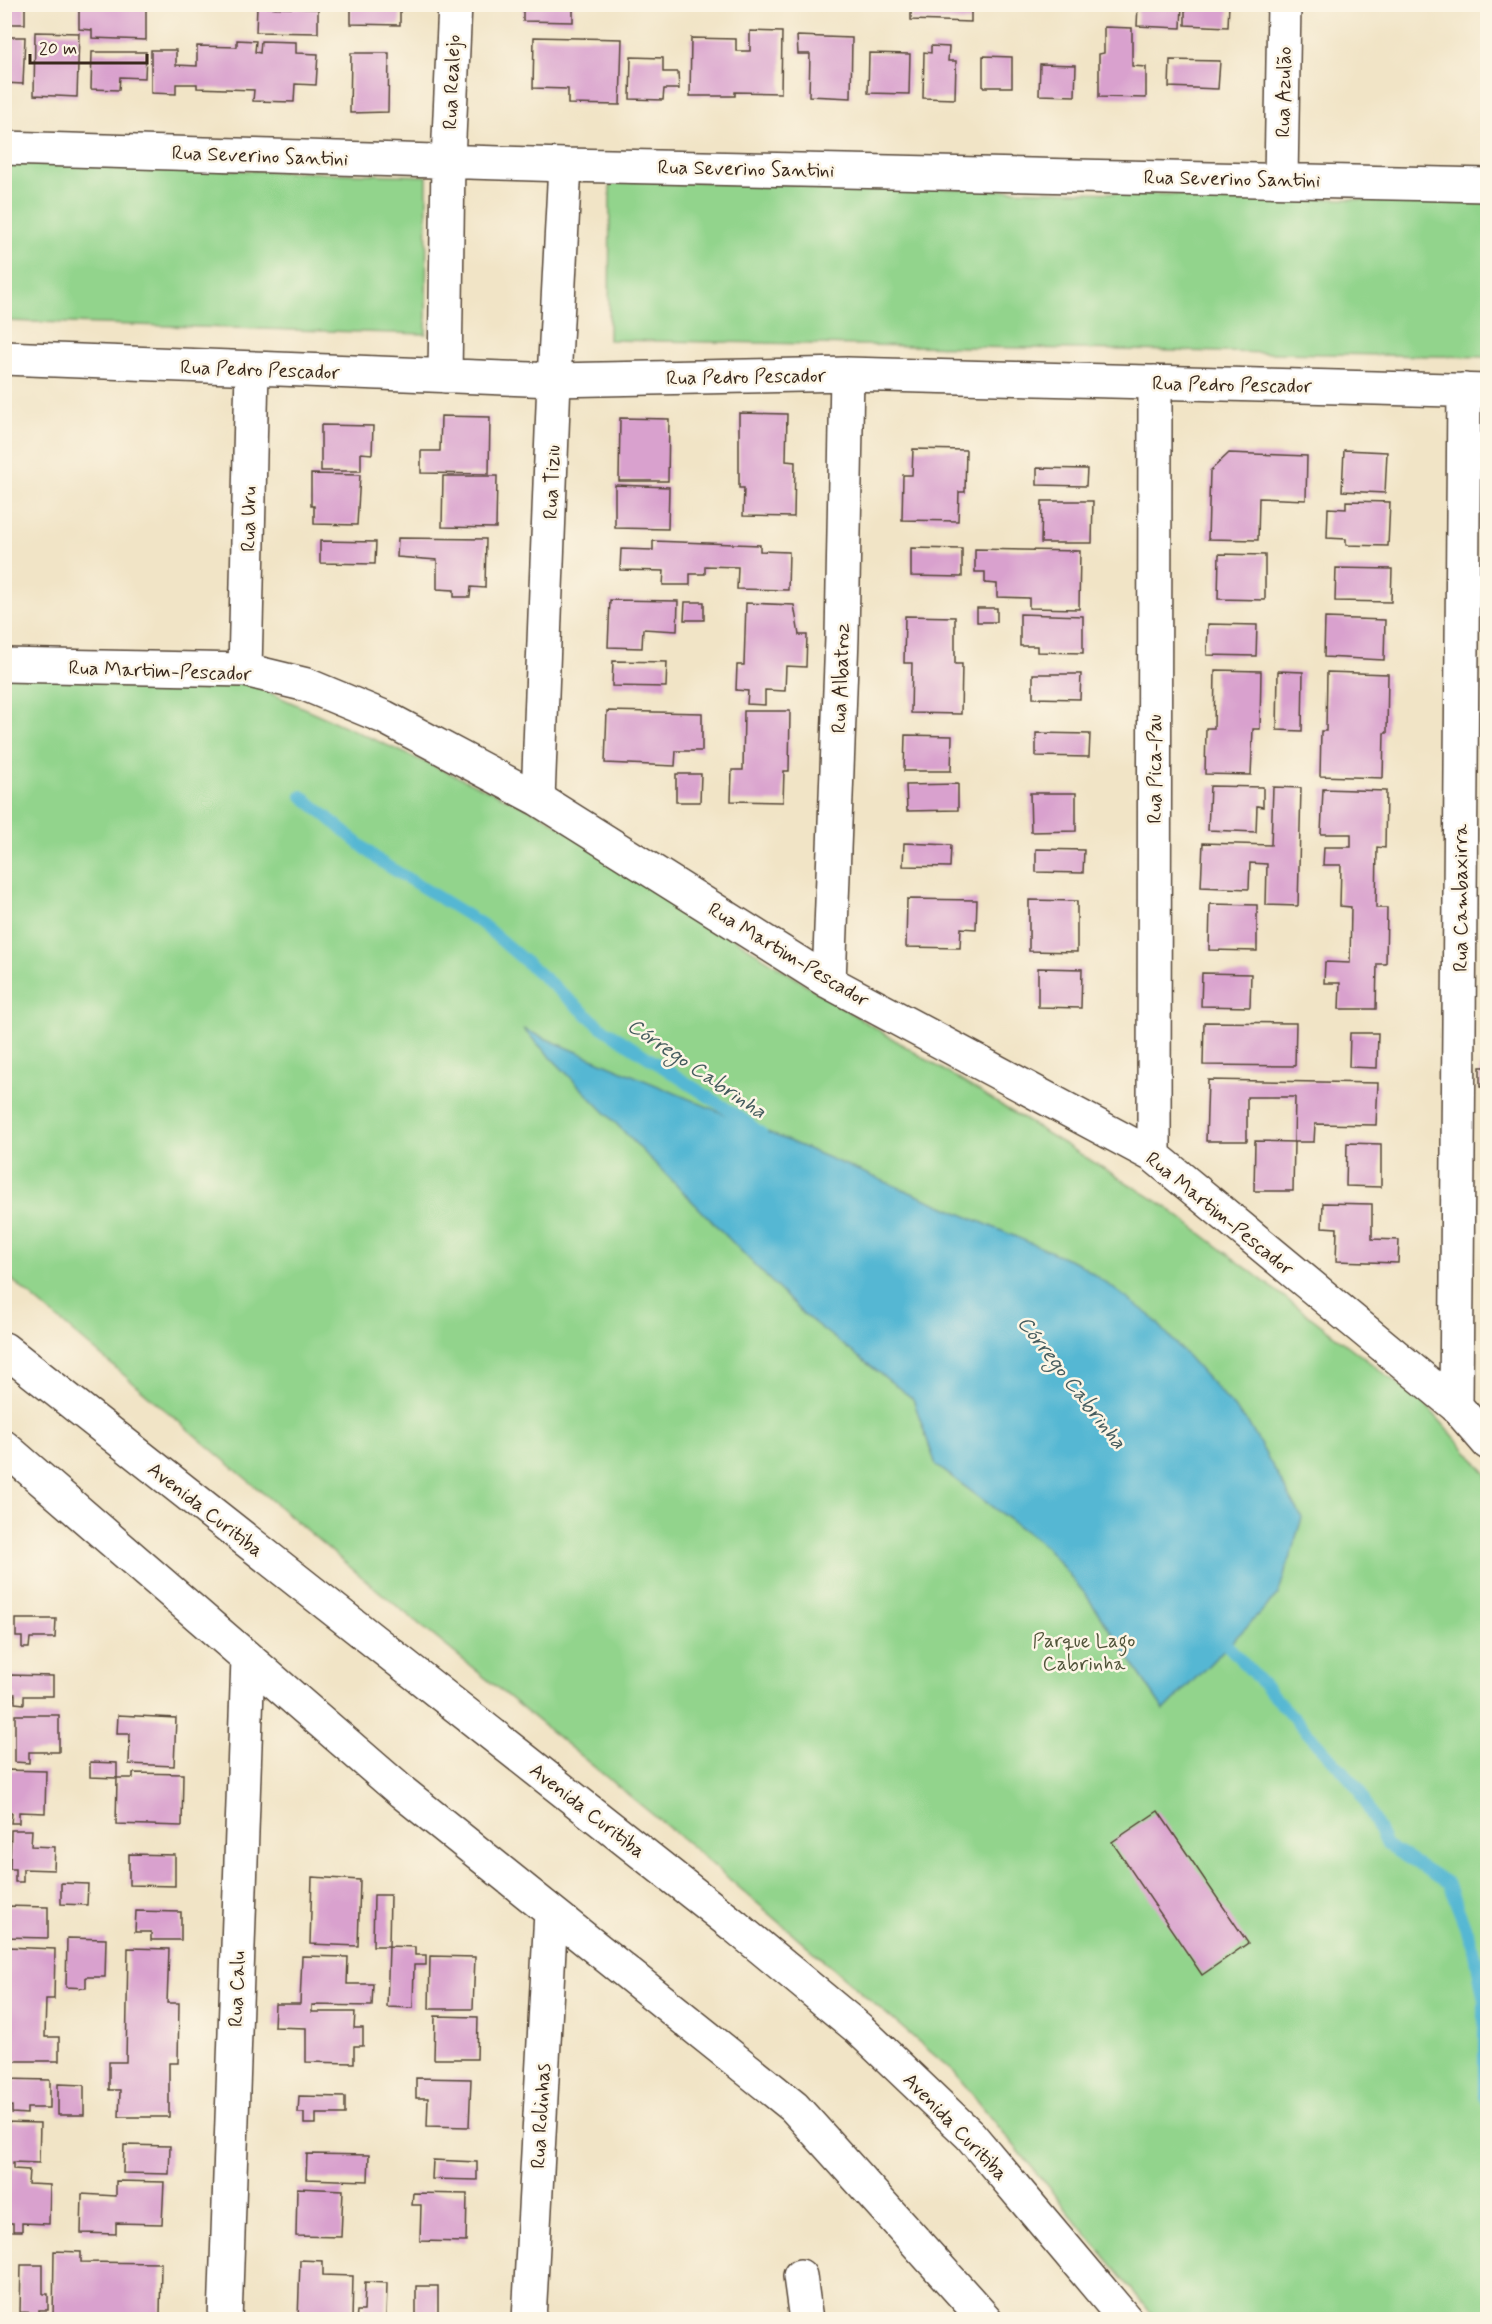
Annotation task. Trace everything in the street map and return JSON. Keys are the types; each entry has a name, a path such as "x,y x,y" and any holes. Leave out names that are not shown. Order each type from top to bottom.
{"street":[{"name":"Rua Realejo","path":"445,376 448,160 455,4"},
{"name":"Rua Azulão","path":"1281,179 1284,4"},
{"name":"Rua Severino Santini","path":"4,148 565,165 1488,185"},
{"name":"Rua Tiziu","path":"538,799 554,380 565,165"},
{"name":"Rua Pedro Pescador","path":"4,358 554,380 847,374 1476,391"},
{"name":"Rua Uru","path":"245,670 252,369"},
{"name":"Rua Albatroz","path":"829,982 842,637 847,374"},
{"name":"Rua Pica-Pau","path":"1154,1156 1155,382"},
{"name":"Rua Cambaxirra","path":"1456,1406 1476,391"},
{"name":"Rua Martim-Pescador","path":"4,665 245,670 307,685 384,717 538,799 829,982 1154,1156 1456,1406 1488,1443"},
{"name":"Avenida Curitiba","path":"4,1350 736,1926 858,2028 970,2135 1126,2319"},
{"path":"4,1447 402,1792 794,2107 986,2319"},
{"name":"Rua Calu","path":"225,2319 248,1659"},
{"name":"Rua Rolinhas","path":"529,2319 551,1912"},
{"path":"800,2276 806,2319"}],"green space":[{"path":"5,163 427,176 426,334 5,321"},
{"path":"610,179 1487,203 1487,357 609,340"},
{"name":"Parque Lago Cabrinha","path":"5,674 248,683 541,814 833,1002 1165,1206 1427,1406 1487,1474 1487,2319 1156,2319 954,2072 685,1841 370,1584 5,1274"}],"water":[{"path":"523,1029 1078,1263 1150,1315 1248,1423 1302,1518 1278,1595 1164,1710 1086,1595 1046,1547 936,1465 913,1399 803,1314"}],"building":[{"path":"4,4 25,4 25,24 4,24"},
{"path":"79,4 146,5 146,40 92,38 92,30 79,29"},
{"path":"351,4 400,4 400,25 351,24"},
{"path":"523,4 573,4 573,22 523,21"},
{"path":"911,4 971,4 971,22 911,20"},
{"path":"1138,4 1182,4 1181,28 1137,26"},
{"path":"1185,4 1229,4 1228,27 1185,25"},
{"path":"257,7 318,9 318,33 256,32"},
{"path":"1104,27 1132,28 1132,66 1146,67 1146,98 1099,97 1099,54 1104,53"},
{"path":"750,31 782,32 781,93 735,92 735,96 690,96 691,38 736,39 736,51 750,51"},
{"path":"35,32 79,33 77,97 34,95"},
{"path":"797,36 852,38 851,98 809,96 810,54 798,54"},
{"path":"4,37 25,37 23,84 4,83"},
{"path":"534,37 622,39 620,105 568,104 568,89 533,88"},
{"path":"237,40 256,41 255,52 260,53 261,41 296,42 296,53 318,54 316,85 295,84 294,102 253,101 254,90 197,88 197,84 176,84 176,94 151,93 151,50 176,50 176,65 197,66 197,46 237,47"},
{"path":"931,46 949,47 948,61 956,61 955,99 923,98 924,52 931,53"},
{"path":"92,52 146,52 145,78 120,77 119,90 91,89"},
{"path":"351,53 389,53 388,112 350,113"},
{"path":"869,53 910,54 909,94 868,93"},
{"path":"983,56 1012,57 1012,87 983,87"},
{"path":"631,57 663,58 663,72 678,72 679,89 664,89 663,100 630,99"},
{"path":"1170,60 1220,61 1218,89 1169,87"},
{"path":"1040,64 1076,65 1075,96 1039,95"},
{"path":"739,413 787,414 786,461 795,462 794,517 743,516 744,488 739,488"},
{"path":"441,416 490,417 489,474 421,473 421,451 440,451"},
{"path":"620,418 669,419 668,481 619,481"},
{"path":"321,425 373,426 372,454 361,453 361,471 321,471"},
{"path":"913,449 966,450 965,492 959,492 958,521 902,520 903,475 912,475"},
{"path":"1344,450 1387,452 1385,493 1342,491"},
{"path":"1229,453 1307,456 1306,500 1259,498 1258,540 1208,539 1210,471"},
{"path":"1037,468 1087,469 1086,486 1037,485"},
{"path":"311,474 360,475 357,525 314,524 314,506 311,506"},
{"path":"443,476 497,476 496,528 442,527"},
{"path":"615,485 669,487 668,529 615,528"},
{"path":"1042,501 1093,501 1092,543 1041,543"},
{"path":"1346,501 1390,502 1388,546 1346,545 1346,539 1327,538 1328,508 1346,509"},
{"path":"398,538 486,539 485,588 471,587 470,597 454,597 454,590 437,589 437,560 397,557"},
{"path":"320,541 376,542 375,564 320,563"},
{"path":"653,541 760,545 760,551 789,552 788,590 737,589 738,567 705,566 705,574 690,574 690,585 663,585 664,571 620,570 621,549 653,550"},
{"path":"911,548 962,549 962,577 911,576"},
{"path":"975,549 1080,551 1079,609 1029,608 1029,598 997,597 997,584 985,583 985,572 975,572"},
{"path":"1219,554 1265,555 1265,600 1218,599"},
{"path":"1336,568 1392,569 1391,602 1335,601"},
{"path":"610,600 678,601 677,631 643,629 642,648 608,647"},
{"path":"685,602 704,602 704,620 684,620"},
{"path":"746,603 794,605 799,635 807,635 806,667 786,666 785,691 765,690 765,705 747,704 748,691 736,690 737,665 744,665"},
{"path":"977,608 997,608 997,622 977,622"},
{"path":"1020,614 1083,616 1083,653 1037,652 1037,646 1020,646"},
{"path":"905,616 955,617 955,664 962,664 961,714 911,713 912,663 904,663"},
{"path":"1325,618 1385,620 1384,660 1324,657"},
{"path":"1208,624 1257,625 1256,656 1207,655"},
{"path":"613,661 667,662 666,687 612,686"},
{"path":"1215,670 1261,671 1260,729 1253,729 1251,775 1205,774 1206,728 1214,728"},
{"path":"1278,671 1303,672 1302,731 1277,730"},
{"path":"1327,672 1388,674 1387,733 1384,733 1383,778 1320,776 1321,731 1326,731"},
{"path":"1033,674 1081,674 1080,699 1033,698"},
{"path":"607,711 702,713 702,751 676,751 675,766 605,763"},
{"path":"744,711 790,711 789,771 784,771 783,802 731,801 732,770 743,770"},
{"path":"1036,733 1090,734 1089,757 1036,756"},
{"path":"905,735 952,736 951,771 904,771"},
{"path":"676,774 701,774 700,802 676,802"},
{"path":"958,784 958,810 907,811 906,785"},
{"path":"1210,786 1263,787 1263,807 1257,806 1256,832 1208,830"},
{"path":"1273,787 1301,788 1298,906 1266,905 1267,864 1250,863 1249,889 1201,887 1203,843 1271,845"},
{"path":"1323,789 1386,791 1385,848 1377,847 1376,908 1387,908 1386,964 1377,964 1376,1009 1339,1009 1340,983 1324,983 1325,962 1350,963 1351,907 1340,906 1341,865 1323,865 1324,847 1351,847 1351,834 1321,834"},
{"path":"1030,793 1076,793 1076,831 1031,832"},
{"path":"904,843 951,845 950,867 903,866"},
{"path":"1036,849 1084,850 1083,873 1036,872"},
{"path":"907,899 977,900 976,929 961,928 960,948 906,947"},
{"path":"1029,900 1077,901 1077,952 1029,951"},
{"path":"1210,904 1257,905 1257,951 1209,950"},
{"path":"1038,968 1082,969 1081,1008 1038,1007"},
{"path":"1202,973 1251,974 1250,1007 1201,1006"},
{"path":"1204,1022 1296,1023 1295,1066 1203,1065"},
{"path":"1350,1033 1378,1033 1377,1068 1349,1067"},
{"path":"1480,1067 1488,1067 1488,1087 1480,1087"},
{"path":"1208,1080 1378,1083 1376,1125 1315,1124 1314,1142 1294,1142 1295,1097 1247,1097 1247,1141 1206,1141"},
{"path":"1255,1141 1294,1142 1293,1191 1254,1191"},
{"path":"1347,1143 1381,1144 1381,1187 1346,1186"},
{"path":"1323,1203 1372,1204 1372,1239 1399,1240 1398,1263 1336,1261 1337,1228 1322,1227"},
{"path":"16,1619 56,1619 55,1638 30,1638 29,1648 22,1648 22,1637 16,1637"},
{"path":"9,1675 53,1676 53,1696 24,1696 24,1704 15,1703 15,1694 8,1694"},
{"path":"15,1715 59,1715 59,1752 29,1752 29,1763 15,1762"},
{"path":"118,1715 176,1718 174,1766 129,1764 130,1734 117,1734"},
{"path":"90,1762 117,1763 117,1778 90,1777"},
{"path":"4,1770 46,1771 45,1813 19,1812 19,1823 11,1823 12,1813 4,1813"},
{"path":"133,1773 183,1774 182,1826 116,1824 117,1778 133,1778"},
{"path":"1158,1811 1248,1943 1202,1975 1112,1842"},
{"path":"11,1830 32,1830 31,1846 55,1847 54,1870 23,1869 23,1882 15,1882 15,1869 10,1869"},
{"path":"129,1854 175,1855 175,1886 129,1885"},
{"path":"312,1877 360,1880 358,1946 310,1944"},
{"path":"61,1883 88,1884 87,1905 61,1904"},
{"path":"374,1895 390,1895 389,1946 373,1946"},
{"path":"4,1906 48,1907 48,1938 4,1937"},
{"path":"136,1911 181,1912 181,1940 151,1940 151,1932 135,1932"},
{"path":"67,1938 106,1939 105,1977 86,1977 86,1988 66,1987"},
{"path":"389,1946 415,1947 415,1955 426,1955 426,1965 414,1965 413,2008 387,2007"},
{"path":"7,1947 55,1949 54,1999 46,1999 45,2037 59,2037 59,2061 4,2061"},
{"path":"128,1948 169,1949 167,2003 179,2003 178,2063 169,2063 169,2117 119,2117 120,2090 109,2090 109,2062 126,2062"},
{"path":"302,1956 348,1957 347,1984 373,1984 372,2006 312,2005 312,2012 355,2012 354,2028 363,2028 363,2046 354,2046 354,2063 306,2062 306,2028 274,2027 275,2004 300,2004"},
{"path":"430,1956 475,1957 473,2009 429,2009"},
{"path":"435,2016 478,2017 477,2059 434,2059"},
{"path":"416,2078 471,2079 469,2127 427,2126 428,2098 416,2098"},
{"path":"4,2079 50,2080 50,2108 27,2108 27,2114 12,2113 12,2106 4,2106"},
{"path":"58,2084 84,2085 84,2115 58,2115"},
{"path":"299,2096 345,2097 345,2114 316,2114 316,2124 304,2124 304,2113 298,2113"},
{"path":"4,2122 40,2123 39,2163 13,2162 13,2169 29,2170 28,2184 50,2185 49,2224 22,2223 22,2231 13,2231 13,2223 4,2223"},
{"path":"124,2145 170,2146 169,2174 123,2173"},
{"path":"307,2154 369,2155 368,2181 306,2179"},
{"path":"433,2160 477,2162 477,2180 432,2179"},
{"path":"116,2181 164,2182 162,2224 116,2223 116,2234 81,2233 82,2194 116,2196"},
{"path":"297,2188 343,2190 341,2237 296,2236"},
{"path":"413,2193 467,2194 466,2242 420,2241 421,2205 412,2205"},
{"path":"54,2251 81,2252 81,2262 161,2263 160,2316 114,2315 114,2320 53,2320"},
{"path":"300,2260 323,2261 323,2275 353,2276 352,2320 298,2320"},
{"path":"21,2265 43,2265 43,2294 48,2294 48,2310 39,2310 39,2313 20,2312"},
{"path":"365,2282 387,2283 386,2320 356,2320 357,2311 364,2311"},
{"path":"416,2286 438,2286 438,2320 416,2320"}],"waterway":[{"name":"Córrego Cabrinha","path":"302,796 381,862 482,924 601,1027 762,1134"},
{"name":"Córrego Cabrinha","path":"1218,1635 1359,1789 1386,1845 1448,1883 1474,1949 1484,2000 1484,2095 1488,2103"}]}
